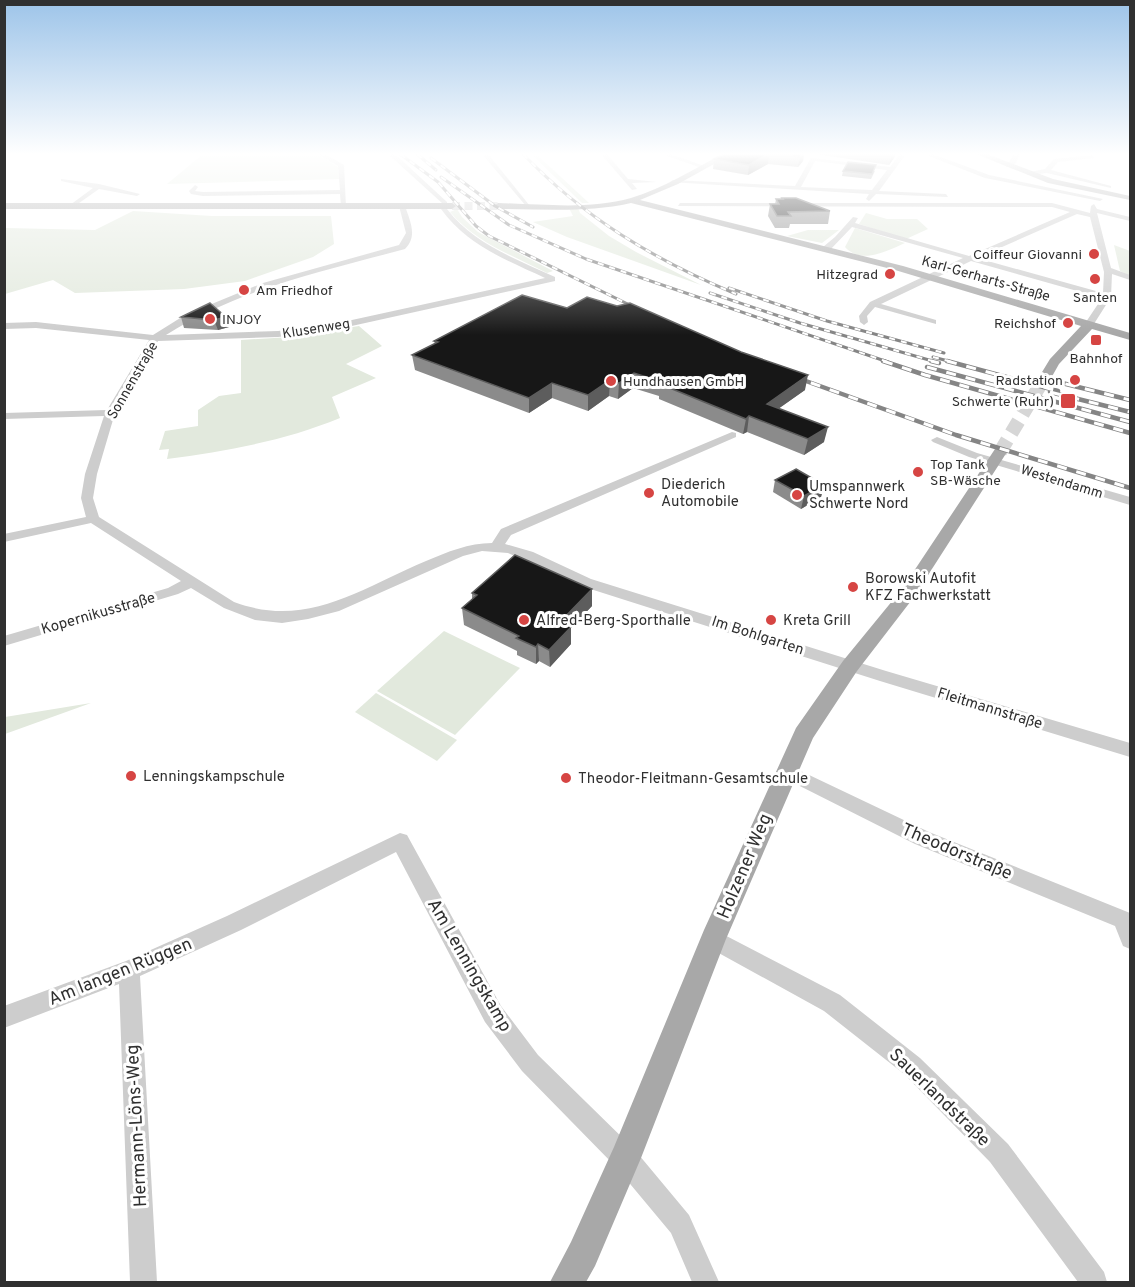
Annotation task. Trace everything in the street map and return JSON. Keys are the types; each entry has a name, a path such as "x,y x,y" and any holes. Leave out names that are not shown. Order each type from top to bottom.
{"main road":[{"name":"Karl-Gerharts-Straße","path":"686,214 929,277 1131,337"},
{"path":"1045,377 1054,362 1089,325"},
{"name":"Holzener Weg","path":"567,1282 583,1254 625,1158 713,939 804,734 850,666 908,593 997,456"}],"street":[{"name":"Sonnenstraße","path":"93,519 87,498 110,413 155,338 188,316 247,292 299,274 402,247 408,242 410,235 404,214"},
{"name":"Klusenweg","path":"4,326 36,325 155,338 230,337 305,332 552,279 468,235 448,214"},
{"path":"826,249 838,239 857,214"},
{"path":"864,322 862,316 873,304 1070,214"},
{"path":"1089,325 1107,297 1109,270 1094,214"},
{"path":"1101,214 1131,219"},
{"path":"850,224 1107,297"},
{"path":"1109,270 1131,278"},
{"path":"873,304 933,322"},
{"path":"4,416 110,413"},
{"path":"496,547 506,532 732,435"},
{"name":"Westendamm","path":"937,440 997,456 1131,501"},
{"path":"4,538 93,519 191,582"},
{"name":"Im Bohlgarten","path":"191,582 243,613 274,620 291,619 322,611 459,552 496,547 522,551 576,579 710,619 850,666"},
{"name":"Kopernikusstraße","path":"4,641 173,591 191,582"},
{"name":"Fleitmannstraße","path":"850,666 1131,750"},
{"name":"Theodorstraße","path":"786,771 922,838 1128,928"},
{"name":"Am Lenningskamp","path":"234,923 400,841 494,1014 530,1064 625,1158 680,1224 706,1282"},
{"name":"Am langen Rüggen","path":"4,1017 129,970 234,923"},
{"name":"Sauerlandstraße","path":"713,939 832,1003 912,1066 999,1153 1094,1282"},
{"name":"Hermann-Löns-Weg","path":"129,970 143,1282"}],"shaded area":[{"path":"127,214 331,216 334,244 313,257 245,281 184,289 75,293 53,280 5,294 5,228 95,230"},
{"path":"452,214 460,214 478,232 553,271 547,273 507,254 483,240"},
{"path":"572,214 581,214 609,236 701,285 567,237 533,222 573,216"},
{"path":"865,214 870,214 887,219 917,219 928,229 906,239 859,224"},
{"path":"855,228 905,243 874,255 859,255 845,247"},
{"path":"808,230 839,230 822,243 787,236"},
{"path":"1114,245 1130,251 1130,276 1120,271"},
{"path":"359,326 382,346 346,364 376,378 332,397 340,418 276,439 211,452 167,459 169,449 159,450 165,431 198,426 198,410 219,396 241,393 241,340 290,337"},
{"path":"444,631 520,668 455,735 377,691"},
{"path":"376,693 457,740 437,761 355,712"},
{"path":"91,703 5,734 5,717"}],"building":[{"path":"776,214 791,216 777,216"},
{"name":"Hundhausen GmbH","path":"522,295 567,308 587,297 617,306 630,303 741,352 808,375 767,404 828,427 808,439 749,416 746,419 660,384 663,382 634,373 619,383 610,380 588,395 552,383 529,398 412,355"},
{"path":"210,303 226,317 214,320 181,317"},
{"path":"796,469 824,485 804,496 775,480"},
{"name":"Alfred-Berg-Sporthalle","path":"515,555 592,589 560,622 571,627 549,650 538,644 536,647 516,638 519,636 462,608 477,595 472,593"}],"tunnel":[{"path":"1000,452 1045,377"}],"railway":[{"path":"466,214 489,236 640,310"},
{"path":"494,214 509,225 586,259 888,362"},
{"path":"510,214 533,227"},
{"path":"592,214 649,252 736,294"},
{"path":"729,288 827,321 944,353"},
{"path":"710,293 800,323 936,362"},
{"path":"933,357 952,362"},
{"path":"883,361 1130,433"},
{"path":"931,361 939,363"},
{"path":"947,361 1058,391"},
{"path":"927,367 1130,422"},
{"path":"792,376 956,435 1130,488"},
{"path":"1046,379 1130,400"},
{"path":"1050,392 1130,412"}],"place":[{"name":"Coiffeur Giovanni","path":"1094,254"},
{"name":"Hitzegrad","path":"890,274"},
{"name":"Santen","path":"1095,279"},
{"name":"Am Friedhof","path":"244,290"},
{"name":"INJOY","path":"210,319"},
{"name":"Reichshof","path":"1068,323"},
{"name":"Bahnhof","path":"1096,340"},
{"name":"Radstation","path":"1075,380"},
{"name":"Hundhausen GmbH","path":"611,381"},
{"name":"Schwerte (Ruhr)","path":"1068,401"},
{"name":"Top Tank SB-Wäsche","path":"918,472"},
{"name":"Diederich Automobile","path":"649,493"},
{"name":"Umspannwerk Schwerte Nord","path":"797,495"},
{"name":"Borowski Autofit KFZ Fachwerkstatt","path":"853,587"},
{"name":"Alfred-Berg-Sporthalle","path":"524,620"},
{"name":"Kreta Grill","path":"771,620"},
{"name":"Lenningskampschule","path":"131,776"},
{"name":"Theodor-Fleitmann-Gesamtschule","path":"566,778"}]}
